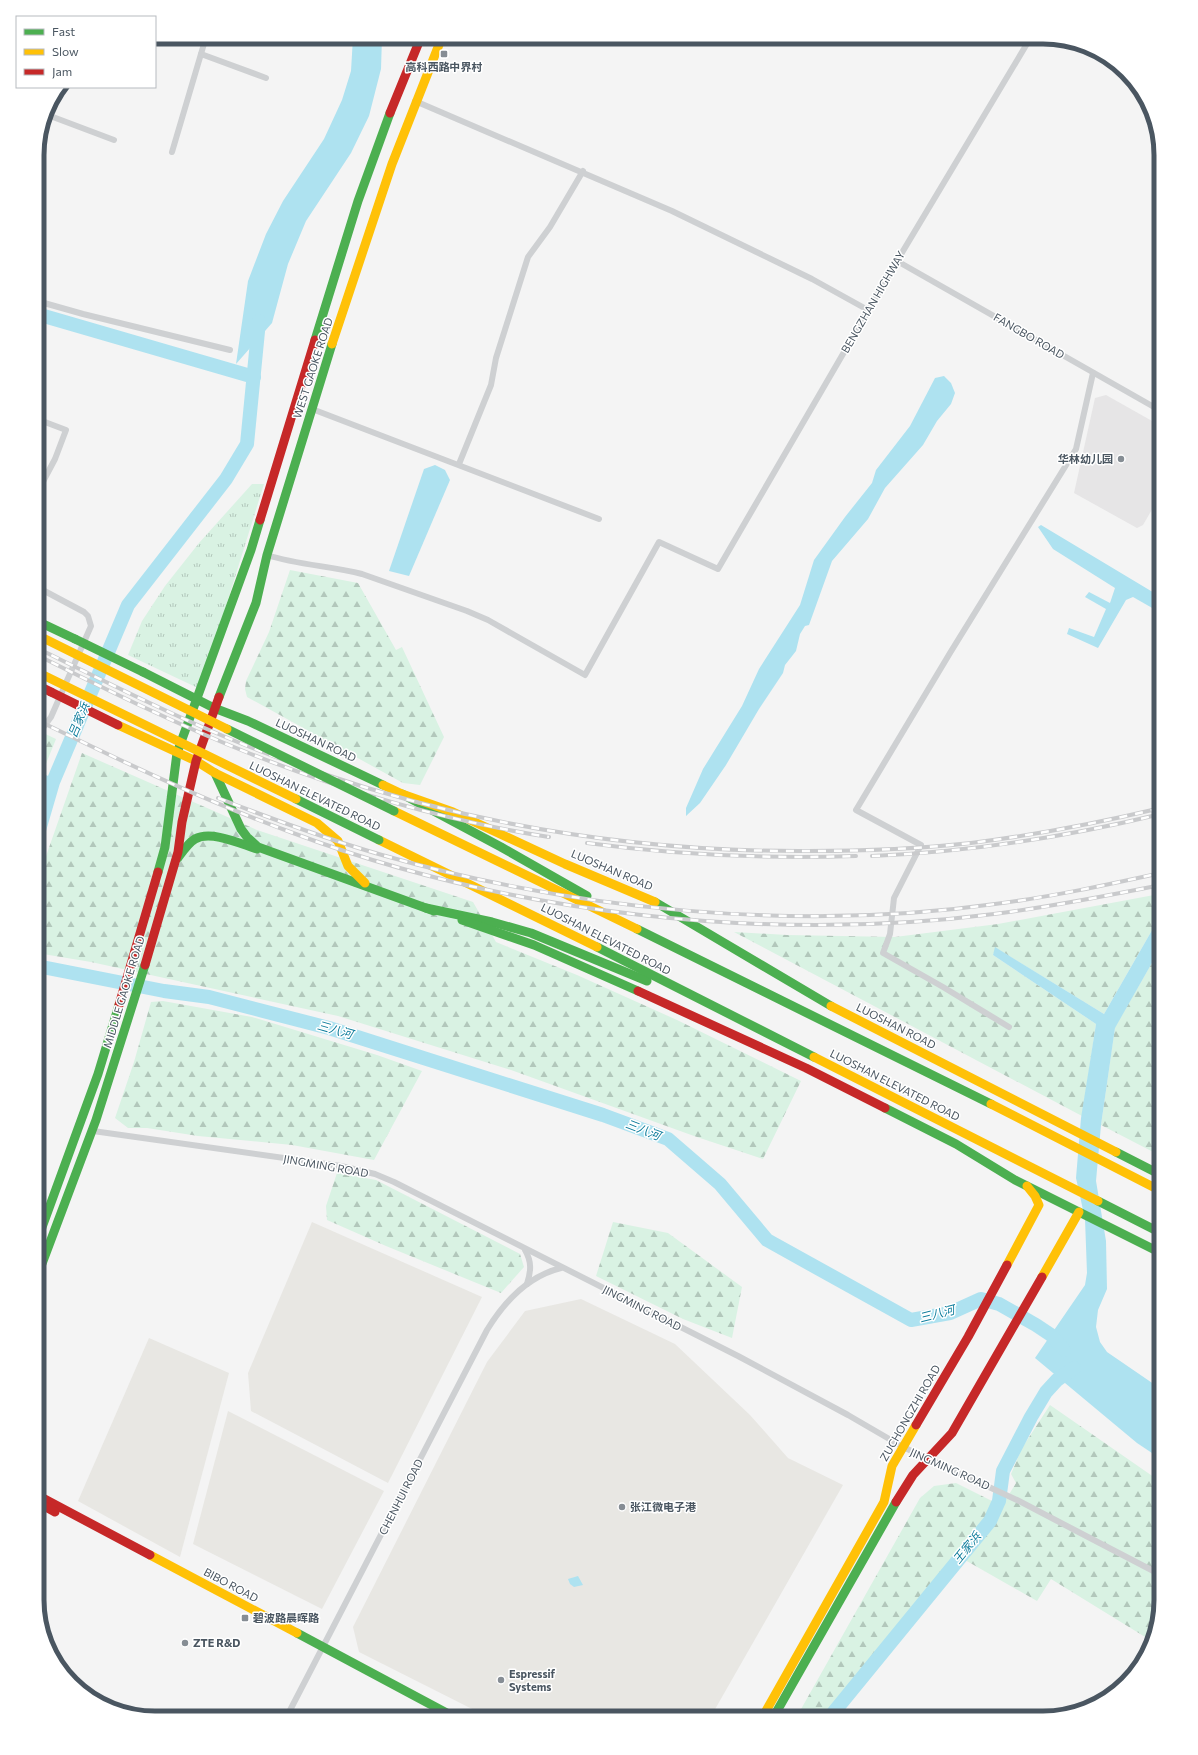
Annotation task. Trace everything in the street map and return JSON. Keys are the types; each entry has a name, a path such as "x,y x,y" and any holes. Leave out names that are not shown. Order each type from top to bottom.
{"main road":[{"name":"WEST GAOKE ROAD","path":"197,698 251,550 358,201 396,95 418,44"},
{"name":"WEST GAOKE ROAD","path":"214,708 256,603 267,555 359,264 415,101 439,44"},
{"name":"LUOSHAN ROAD","path":"44,624 197,698 214,708 248,721 402,794 453,812 565,864 640,894 660,904 824,1003 1154,1171"},
{"name":"LUOSHAN ELEVATED ROAD","path":"44,638 394,811 706,962 1068,1142 1154,1187"},
{"name":"LUOSHAN ELEVATED ROAD","path":"44,675 599,948 688,995 1154,1229"},
{"path":"44,689 196,761 215,773 325,829 338,841 348,866 370,887"},
{"name":"MIDDLE GAOKE ROAD","path":"44,1222 98,1074 165,847 177,753 197,698"},
{"name":"MIDDLE GAOKE ROAD","path":"44,1259 93,1131 135,1000 175,863 182,822 196,761 214,708"},
{"path":"215,773 225,790 239,825 255,845 426,908 487,927 534,945 806,1068 956,1144 1026,1185 1154,1250"},
{"path":"402,794 501,847 578,892 645,926 706,962"},
{"path":"175,863 193,841 201,837 210,836 274,853"},
{"path":"426,908 470,916 532,934 642,979 688,995"},
{"name":"ZUCHONGZHI ROAD","path":"766,1711 884,1502 892,1466 968,1337 1039,1205 1035,1196 1026,1185"},
{"path":"777,1711 908,1481 926,1459 938,1450 952,1433 1046,1272 1079,1212"},
{"name":"BIBO ROAD","path":"44,1499 434,1711"},
{"name":"BIBO ROAD","path":"44,1506 442,1711"}],"street":[{"path":"172,152 204,44"},
{"name":"BENGZHAN HIGHWAY","path":"267,555 286,561 345,569 467,611 488,620 585,675 659,542 718,569 868,310 1027,44"},
{"path":"201,54 266,78"},
{"path":"415,101 583,172 744,245 837,291 868,310"},
{"path":"51,116 114,140"},
{"path":"458,464 491,385 496,358 528,257 558,214 583,172"},
{"name":"FANGBO ROAD","path":"897,261 1154,407"},
{"path":"44,303 230,350"},
{"path":"1009,1027 883,953 890,934 894,898 921,845 856,810 950,653 1076,448 1093,373"},
{"path":"312,409 600,518"},
{"path":"44,422 66,430 57,454 44,479"},
{"path":"44,591 84,612 88,616 91,626 50,718 44,726"},
{"name":"JINGMING ROAD","path":"93,1131 359,1170 394,1182 561,1268 738,1356 926,1459 988,1486 1154,1571"},
{"path":"525,1249 531,1267 527,1284"},
{"name":"CHENHUI ROAD","path":"290,1711 496,1315 507,1302 527,1284 543,1274 561,1268"}],"shaded area":[{"name":"华林幼儿园","path":"1106,395 1154,422 1154,506 1143,525 1137,528 1074,493 1095,398"},
{"path":"312,1222 482,1297 388,1483 251,1411 248,1373"},
{"name":"张江微电子港","path":"581,1299 675,1344 750,1415 788,1458 843,1485 714,1711 476,1711 359,1652 353,1627 487,1362 525,1311"},
{"path":"149,1338 229,1373 180,1557 78,1501"},
{"path":"228,1411 384,1491 322,1609 193,1544"}],"green space":[{"path":"252,484 264,484 200,689 128,655 142,621 165,586 199,543"},
{"path":"290,570 358,583 396,650 402,647 444,737 420,785 403,783 247,697 245,689 246,681 269,632"},
{"path":"44,733 56,739 44,769"},
{"path":"82,753 257,830 473,902 496,942 577,975 677,1020 801,1081 763,1159 694,1136 511,1070 338,1016 91,962 44,954 44,862"},
{"path":"1154,895 1154,927 1104,1014 996,948 993,955 1096,1024 1082,1116 734,932 787,935 895,937 998,924"},
{"path":"1154,959 1154,1152 1101,1125 1115,1027"},
{"path":"163,1001 252,1017 377,1055 422,1071 374,1160 292,1145 198,1136 147,1128 128,1128 115,1118 134,1062 151,1002"},
{"path":"337,1173 376,1180 520,1254 524,1267 501,1293 327,1220 326,1206"},
{"path":"613,1222 668,1233 742,1287 732,1338 683,1319 596,1276"},
{"path":"1050,1405 1154,1477 1154,1600 1153,1614 1147,1638 1051,1579 1037,1601 965,1560 840,1711 800,1711 920,1498 934,1486 956,1483 1002,1506 1016,1483 1011,1474 1022,1448"}],"water":[{"path":"353,44 382,44 381,69 369,116 351,153 306,221 288,264 272,323 236,364 248,281 266,234 283,201 324,139 342,100 351,71"},
{"path":"944,376 951,383 955,393 951,404 937,421 923,445 885,488 868,519 832,561 809,625 805,626 800,634 796,651 785,665 783,673 759,709 726,765 700,803 686,816 686,808 703,769 742,706 759,669 800,605 814,560 872,483 876,470 910,426 935,378"},
{"path":"435,465 445,470 450,480 409,576 389,571 424,469"},
{"path":"1041,525 1154,593 1154,609 1133,597 1126,600 1098,648 1067,634 1069,628 1094,637 1106,609 1085,597 1089,592 1110,603 1115,588 1053,549 1038,527"},
{"path":"1154,927 1154,959 1115,1028 1101,1125 1096,1181 1106,1241 1107,1289 1098,1310 1096,1327 1100,1342 1107,1352 1154,1384 1154,1454 1137,1443 1035,1358 1085,1285 1087,1273 1085,1219 1076,1178 1081,1118 1096,1024 993,955 995,947 1104,1014"},
{"path":"578,1576 583,1585 574,1587 570,1584 568,1579"}],"waterway":[{"path":"44,316 254,377"},
{"name":"吕家浜","path":"44,813 53,782 128,605 226,479 247,444 259,321"},
{"name":"三八河","path":"44,779 53,782"},
{"name":"三八河","path":"44,967 164,991 209,997 329,1028 603,1115 668,1139 720,1184 767,1240 911,1320 950,1313 981,1299 999,1304 1036,1325 1051,1335 1064,1350"},
{"name":"王家浜","path":"835,1711 990,1521 999,1501 1003,1471 1031,1417 1046,1392 1057,1380 1074,1368"}],"railway":[{"path":"44,652 105,682 209,730 244,745 315,771 435,807 497,821 620,841 682,847 745,850 829,851 930,847 971,843 1043,832 1090,824 1154,810"},
{"path":"44,658 170,719 224,743 287,768 361,793 435,814 473,823 549,837"},
{"path":"44,723 195,794 293,833 376,861 462,884 550,902 639,915 729,922 819,925 907,922 994,914 1057,905 1154,886"},
{"path":"218,798 340,842 382,855 456,874 531,890 608,902 686,911 764,915 842,916 919,912 1037,898 1154,874"},
{"path":"872,856 945,851 1018,842 1090,830 1154,816"},
{"path":"587,843 654,851 722,855 789,857 856,856"}],"traffic: fast":[{"path":"315,340 358,201 390,113"},
{"path":"219,697 256,603 267,555 332,344"},
{"path":"158,872 165,847 177,753 251,550 260,520"},
{"path":"44,624 75,639"},
{"path":"75,639 143,672"},
{"path":"143,672 214,708 248,721 383,785"},
{"path":"227,729 394,811"},
{"path":"215,773 241,829 258,847 434,911"},
{"path":"402,794 501,847 587,896"},
{"path":"296,799 379,840"},
{"path":"178,858 186,847 195,839 209,836 235,841 257,849"},
{"path":"655,902 831,1006"},
{"path":"426,908 492,922 531,933 647,981"},
{"path":"462,920 534,945 638,991"},
{"path":"637,929 991,1104"},
{"path":"597,947 814,1057"},
{"path":"44,1258 96,1120 145,965"},
{"path":"44,1222 98,1074 119,1005"},
{"path":"885,1108 956,1144 1015,1180 1154,1250"},
{"path":"1116,1152 1154,1171"},
{"path":"1098,1201 1154,1229"},
{"path":"777,1711 896,1502"},
{"path":"297,1633 443,1711"}],"traffic: slow":[{"path":"332,344 392,164 439,44"},
{"path":"44,638 227,729"},
{"path":"44,675 296,799"},
{"path":"118,725 196,761 215,773 317,823 338,841 348,866 365,883"},
{"path":"383,785 402,794 453,812 565,864 655,902"},
{"path":"394,811 637,929"},
{"path":"379,840 597,947"},
{"path":"831,1006 1116,1152"},
{"path":"814,1057 1098,1201"},
{"path":"991,1104 1154,1187"},
{"path":"1007,1265 1039,1205 1035,1196 1027,1186"},
{"path":"1042,1277 1079,1212"},
{"path":"766,1711 884,1502 892,1466 916,1425"},
{"path":"150,1555 297,1633"}],"traffic: jam":[{"path":"390,113 418,44"},
{"path":"260,520 315,340"},
{"path":"44,688 51,692"},
{"path":"51,692 118,725"},
{"path":"145,965 178,852 182,822 196,761 219,697"},
{"path":"119,1005 158,872"},
{"path":"638,991 806,1068 885,1108"},
{"path":"916,1425 968,1337 1007,1265"},
{"path":"896,1502 913,1475 952,1433 1042,1277"},
{"path":"44,1499 150,1555"},
{"path":"44,1506 55,1512"}],"place":[{"name":"高科西路中界村","path":"444,54"},
{"name":"华林幼儿园","path":"1121,459"},
{"name":"张江微电子港","path":"622,1507"},
{"name":"碧波路晨晖路","path":"245,1618"},
{"name":"ZTE R&D","path":"185,1643"},
{"name":"Espressif Systems","path":"501,1680"}]}
